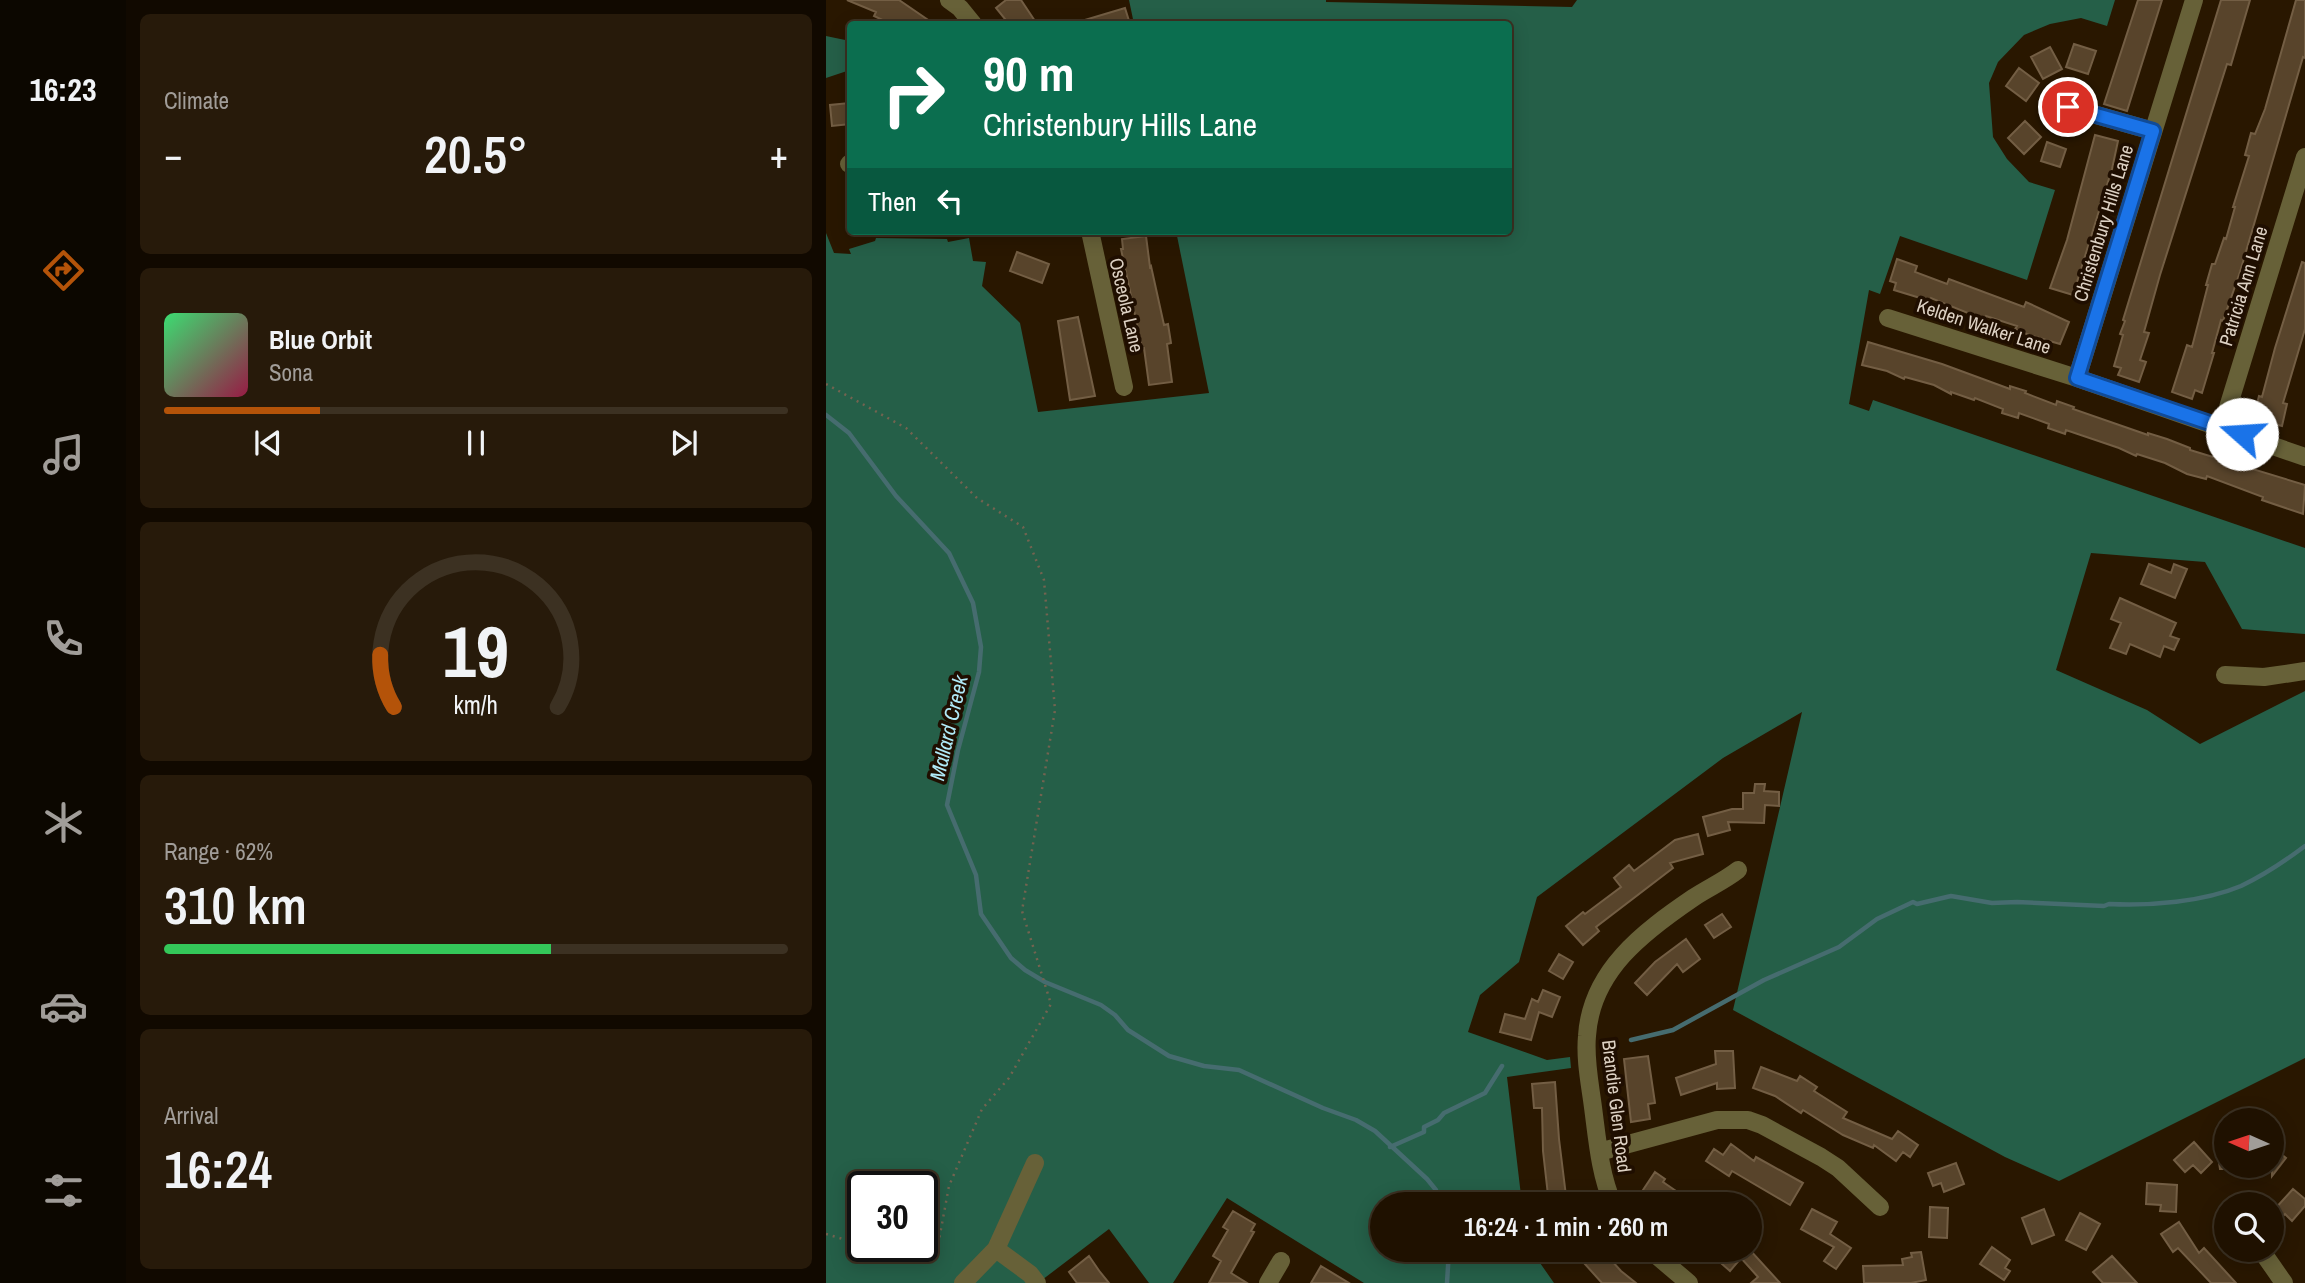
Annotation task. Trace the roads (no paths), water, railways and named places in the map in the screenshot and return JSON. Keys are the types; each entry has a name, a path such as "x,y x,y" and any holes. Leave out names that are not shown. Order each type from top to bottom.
{"street":[{"name":"Christenbury Hills Lane","path":"2077,378 2194,0"},
{"path":"959,3 971,21"},
{"path":"2068,107 2153,131"},
{"name":"Patricia Ann Lane","path":"2221,427 2305,157"},
{"name":"Osceola Lane","path":"1091,235 1124,387"},
{"name":"Kelden Walker Lane","path":"1888,318 2077,378 2305,457"},
{"path":"2225,675 2264,677 2305,671"},
{"name":"Brandie Glen Road","path":"1609,1192 1599,1152 1586,1054 1591,1009 1599,989 1608,971 1631,945 1694,897 1723,882 1738,870"},
{"path":"1599,1152 1717,1120 1748,1120 1762,1125 1838,1168 1880,1207"},
{"path":"963,1283 996,1250 1035,1163"},
{"path":"996,1250 1030,1274 1037,1283"},
{"path":"1268,1283 1281,1261"},
{"path":"1664,1262 1689,1283"},
{"path":"2269,1262 2284,1283"}],"waterway":[{"name":"Mallard Creek","path":"826,415 849,433 896,496 949,553 973,603 981,647 979,672 958,750 947,805 976,875 981,914 1011,958 1045,982 1101,1005 1115,1015 1128,1030 1169,1056 1204,1066 1239,1070 1356,1120 1375,1131 1427,1179 1437,1192"},
{"path":"1631,1040 1673,1030 1764,980 1839,947 1877,919 1913,902 1917,904 1951,896 1992,903 2104,906 2176,902 2210,896 2241,886 2274,868 2305,846"},
{"path":"1390,1147 1424,1132 1424,1127 1438,1120 1444,1113 1485,1093 1502,1066"},
{"name":"Mallard Creek","path":"1447,1283 1448,1262"}]}
